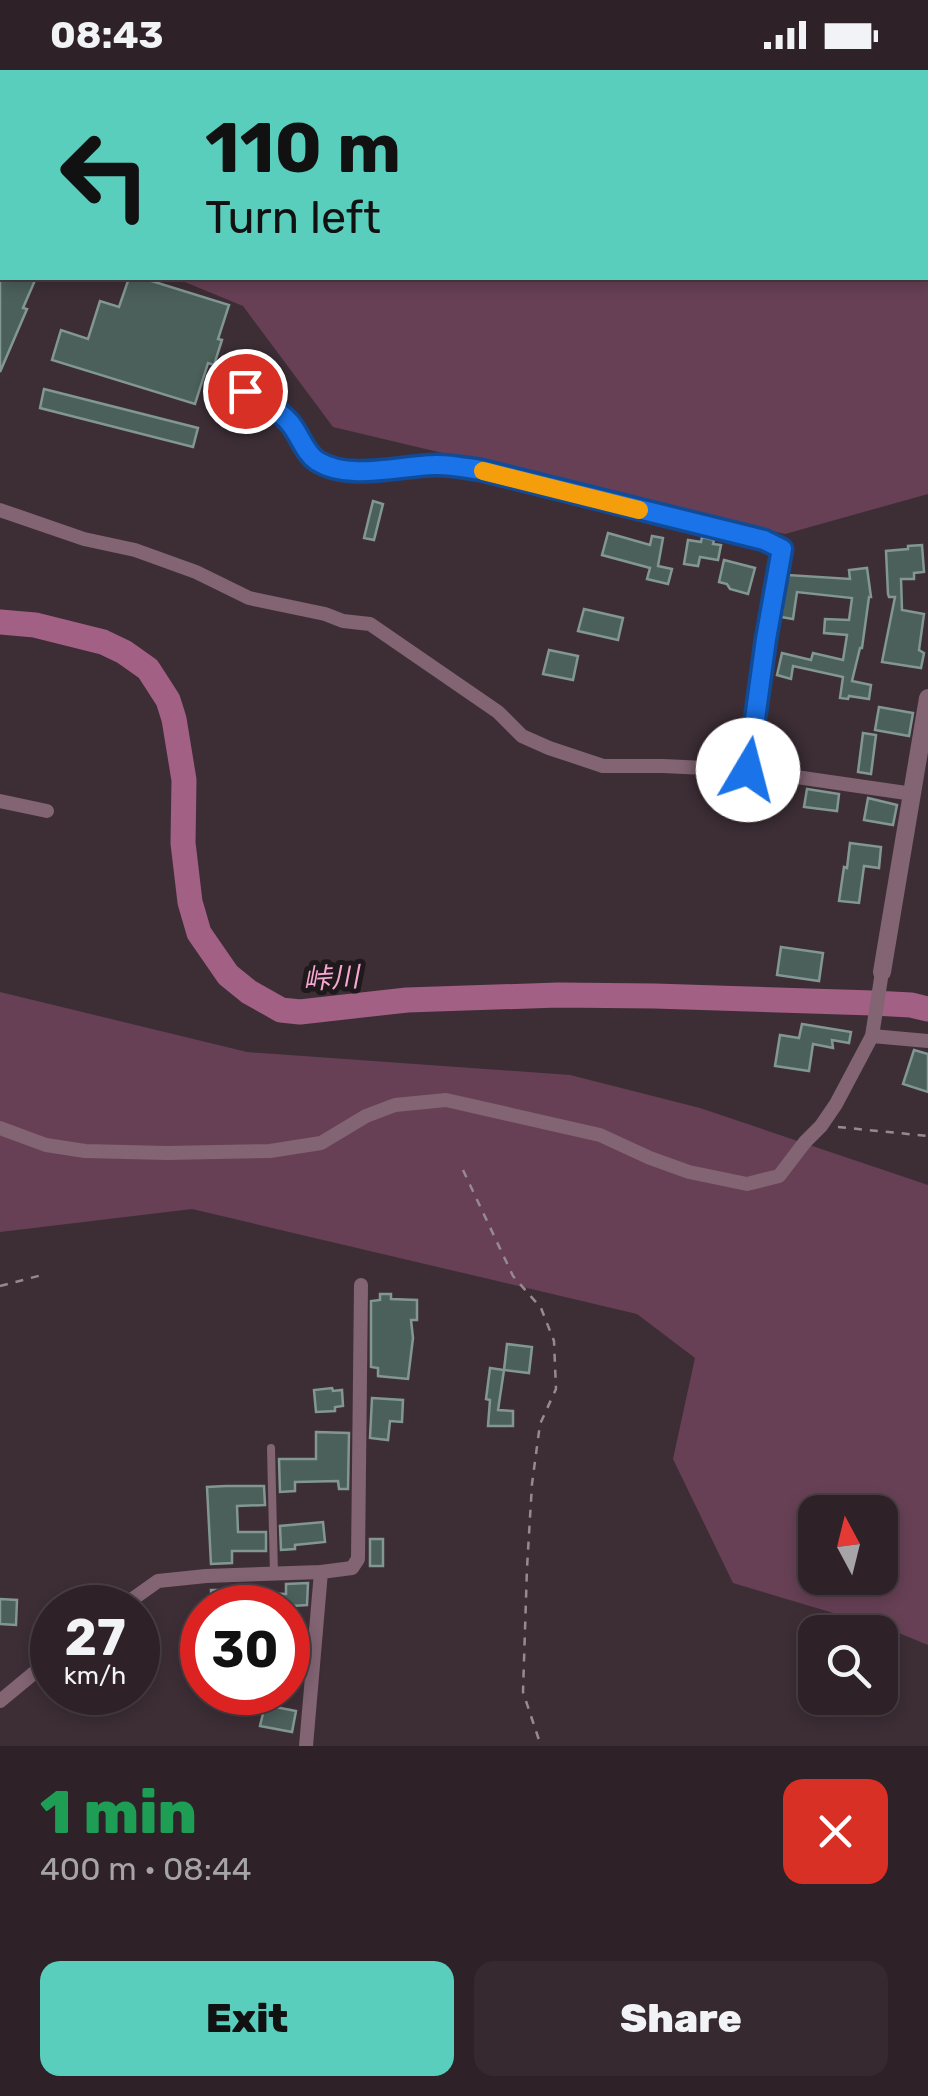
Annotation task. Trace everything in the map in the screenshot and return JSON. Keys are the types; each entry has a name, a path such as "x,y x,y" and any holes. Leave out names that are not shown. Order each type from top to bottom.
{"street":[{"path":"245,391 278,410 307,452 320,462 354,471 436,464 481,470 764,540 782,549 748,770"},
{"path":"0,510 84,539 134,550 196,572 249,598 325,614 344,622 370,624 498,712 522,736 603,766 748,770 912,794"},
{"path":"0,1128 46,1146 84,1151 270,1151 321,1144 366,1116 394,1105 446,1100 600,1136 689,1172 747,1184 779,1176 821,1126 872,1036 928,698"},
{"path":"0,801 46,811"},
{"path":"872,1036 928,1041"},
{"path":"151,1585 158,1580 352,1568 359,1556 360,1285"},
{"path":"306,1746 320,1572"},
{"path":"0,1701 30,1676"}],"lane":[{"path":"271,1448 274,1574"}],"path":[{"path":"821,1126 928,1136"},
{"path":"463,1170 513,1276 541,1308 554,1341 556,1389 540,1424 532,1484 523,1692 541,1746"},
{"path":"0,1286 42,1276"}],"shaded area":[{"path":"180,280 928,280 928,494 785,534 333,427 243,306"},
{"path":"0,992 247,1052 570,1075 700,1108 928,1185 928,1645 898,1633 898,1615 840,1615 733,1583 673,1459 695,1358 637,1314 192,1209 0,1232"}],"building":[{"path":"0,280 35,280 23,308 27,309 0,372"},
{"path":"128,280 148,280 229,305 214,365 208,363 195,404 52,360 61,330 88,339 100,301 119,307"},
{"path":"44,389 198,428 193,447 40,408"},
{"path":"373,501 383,504 374,540 364,538"},
{"path":"608,533 650,545 652,536 663,538 658,566 672,569 668,584 647,579 650,568 602,555"},
{"path":"702,537 721,545 718,560 700,557 698,566 684,564 688,540 701,542"},
{"path":"922,545 924,572 914,573 914,579 901,579 902,610 924,614 921,668 882,662 895,597 888,594 886,551"},
{"path":"724,560 755,568 748,594 719,582"},
{"path":"867,568 871,597 852,681 871,685 869,699 840,698 843,677 793,666 791,679 777,675 782,653 811,660 813,653 843,660 847,635 824,633 825,619 849,620 852,598 797,592 793,619 781,617 788,575 850,579 849,570"},
{"path":"584,609 623,618 618,640 578,631"},
{"path":"549,650 578,656 573,680 543,674"},
{"path":"879,707 913,713 909,736 875,730"},
{"path":"863,733 876,735 871,774 858,772"},
{"path":"807,789 839,794 837,811 804,807"},
{"path":"868,798 897,805 893,825 864,820"},
{"path":"850,843 881,847 879,868 864,866 859,903 839,901"},
{"path":"781,947 823,953 819,981 777,975"},
{"path":"802,1024 851,1032 849,1043 832,1040 833,1048 813,1044 809,1071 775,1066 780,1035 799,1038"},
{"path":"914,1050 928,1054 928,1092 903,1084"},
{"path":"380,1294 391,1294 391,1299 417,1300 417,1320 411,1320 408,1379 378,1376 378,1368 371,1367 371,1301 380,1300"},
{"path":"507,1344 532,1347 529,1373 504,1370"},
{"path":"490,1368 504,1370 498,1410 513,1411 513,1426 488,1426"},
{"path":"314,1390 342,1390 343,1406 335,1407 335,1411 316,1412"},
{"path":"372,1398 403,1400 402,1422 390,1421 388,1440 370,1438"},
{"path":"316,1432 349,1433 348,1489 339,1489 338,1481 295,1482 295,1491 280,1492 279,1459 316,1459"},
{"path":"264,1486 265,1505 237,1506 238,1532 266,1532 266,1551 232,1551 232,1563 211,1564 207,1487"},
{"path":"323,1522 325,1542 281,1550 280,1526"},
{"path":"370,1539 383,1539 383,1566 370,1566"},
{"path":"0,1599 17,1600 16,1625 0,1624"},
{"path":"263,1715 295,1715 292,1732 260,1726"}],"waterway":[{"name":"峠川","path":"0,622 35,625 103,642 148,669 168,700 174,719 184,780 183,843 190,902 199,933 228,975 281,1010 300,1012 407,1000 558,995 873,1003 928,1009"}],"slow traffic":[{"path":"483,471 639,510"}],"route":[{"path":"245,391 278,410 307,452 320,462 354,471 436,464 481,470 764,540 782,549 748,770"}]}
